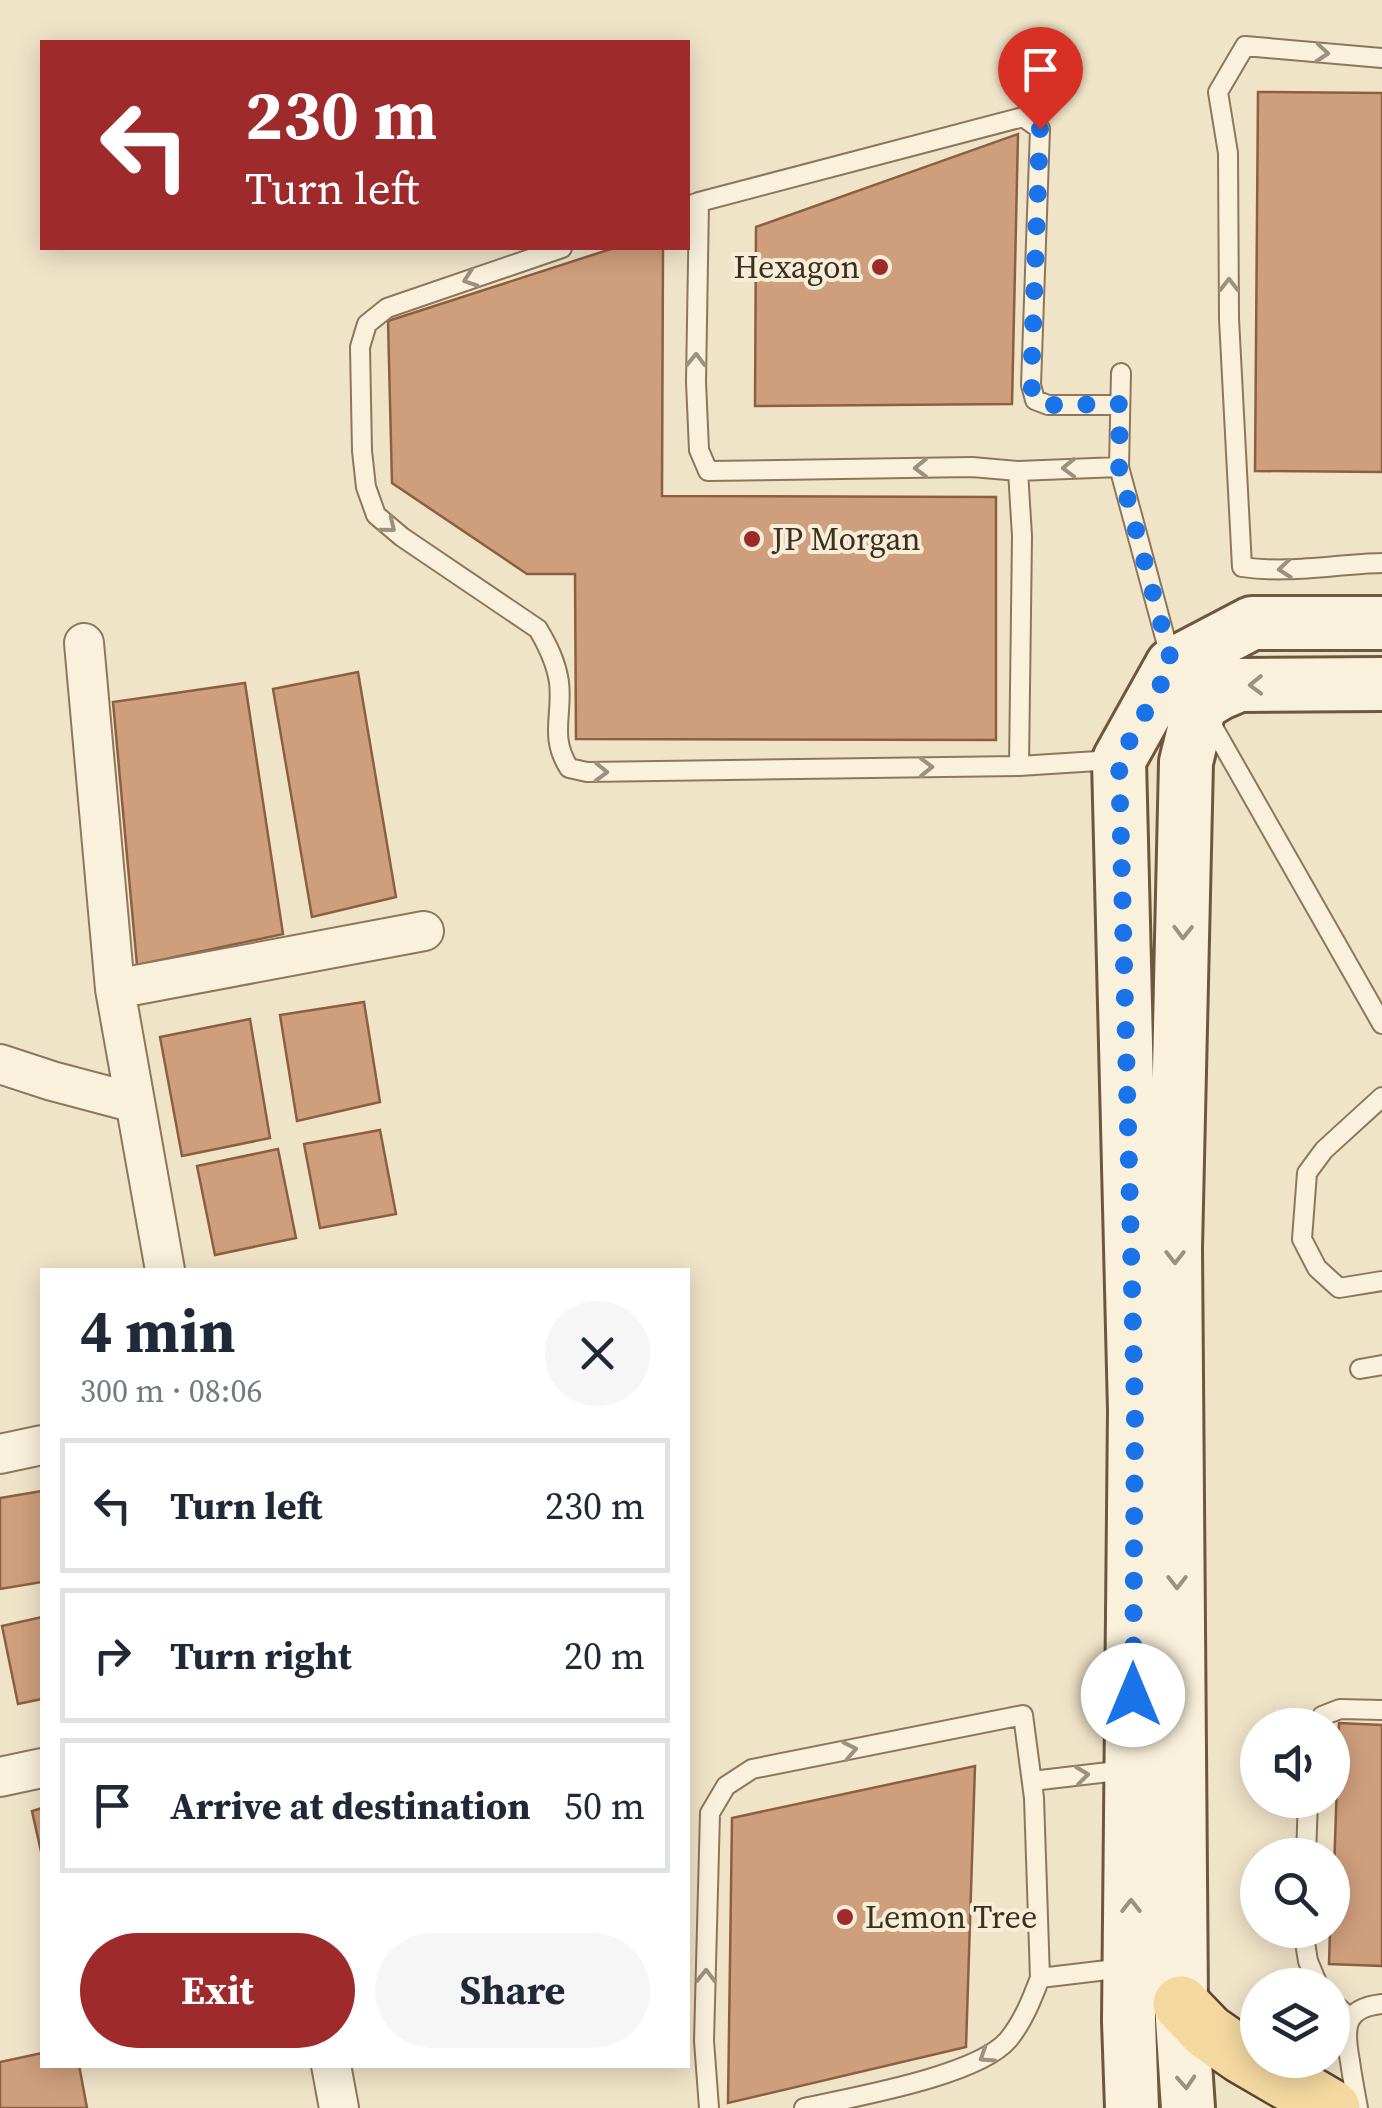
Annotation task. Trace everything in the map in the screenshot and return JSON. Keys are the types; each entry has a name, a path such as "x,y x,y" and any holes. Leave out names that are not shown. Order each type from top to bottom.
{"main road":[{"path":"1132,2108 1129,2021 1135,1410 1119,760 1186,685 1252,623 1382,624"},
{"path":"1186,685 1220,692 1239,685 1382,684"},
{"path":"1186,685 1174,1248 1181,2004 1188,2108"},
{"path":"1181,2004 1208,2032 1332,2108"}],"street":[{"path":"84,642 115,989 165,1268"},
{"path":"115,989 424,931"},
{"path":"0,1064 135,1103"},
{"path":"0,1454 40,1445"},
{"path":"0,1776 40,1768"},
{"path":"331,2068 339,2108"}],"lane":[{"path":"1382,58 1244,46 1218,92 1228,153 1229,319 1242,567 1266,570 1382,563"},
{"path":"1119,467 1018,471 708,470 699,450 693,204 1023,117 1040,129 1031,385 1035,400 1048,405 1120,404"},
{"path":"556,250 387,308 367,324 360,347 362,451 366,486 376,515 402,537 538,629 551,650 559,682 558,750 569,768 587,772 1019,766 1119,760"},
{"path":"1121,373 1119,467 1186,685 1382,1024"},
{"path":"1018,471 1022,536 1019,766"},
{"path":"1382,1097 1324,1150 1307,1173 1302,1239 1317,1268 1339,1288 1382,1281"},
{"path":"1360,1369 1382,1365"},
{"path":"1350,1709 1382,1710"},
{"path":"710,2108 704,2042 710,1814 726,1786 752,1769 1023,1715 1034,1798 1040,1978 1030,2004 1007,2042 972,2065 804,2108"},
{"path":"1032,1782 1132,1769"},
{"path":"1040,1978 1131,1967"},
{"path":"1350,2018 1368,2006 1382,2004"},
{"path":"1350,2061 1358,2108"}],"building":[{"path":"1258,92 1382,93 1382,472 1255,471"},
{"path":"1018,134 1012,404 755,406 756,227"},
{"path":"608,250 663,250 662,496 996,497 996,740 576,739 575,574 527,574 392,483 388,321"},
{"path":"358,672 396,897 312,917 273,689"},
{"path":"245,683 283,934 137,965 113,702"},
{"path":"364,1002 380,1102 297,1121 280,1015"},
{"path":"250,1019 270,1138 182,1156 160,1037"},
{"path":"380,1130 396,1214 320,1228 304,1144"},
{"path":"278,1149 296,1238 215,1255 197,1166"},
{"path":"40,1491 40,1582 0,1589 0,1498"},
{"path":"40,1617 40,1699 18,1704 2,1626"},
{"path":"1350,1724 1382,1725 1382,1966 1329,1964 1329,1948 1350,1948 1350,1838 1335,1838 1336,1818 1350,1818"},
{"path":"975,1766 966,2047 728,2103 732,1818"},
{"path":"40,1809 40,1847 32,1811"},
{"path":"40,2053 40,2068 80,2068 87,2108 0,2108 0,2062"}],"place":[{"name":"Hexagon","path":"880,267"},
{"name":"JP Morgan","path":"752,539"},
{"name":"Lemon Tree","path":"845,1917"}],"route":[{"path":"1040,129 1031,385 1035,400 1048,405 1120,404 1119,467 1172,664 1119,760 1135,1410 1133,1695"}]}
